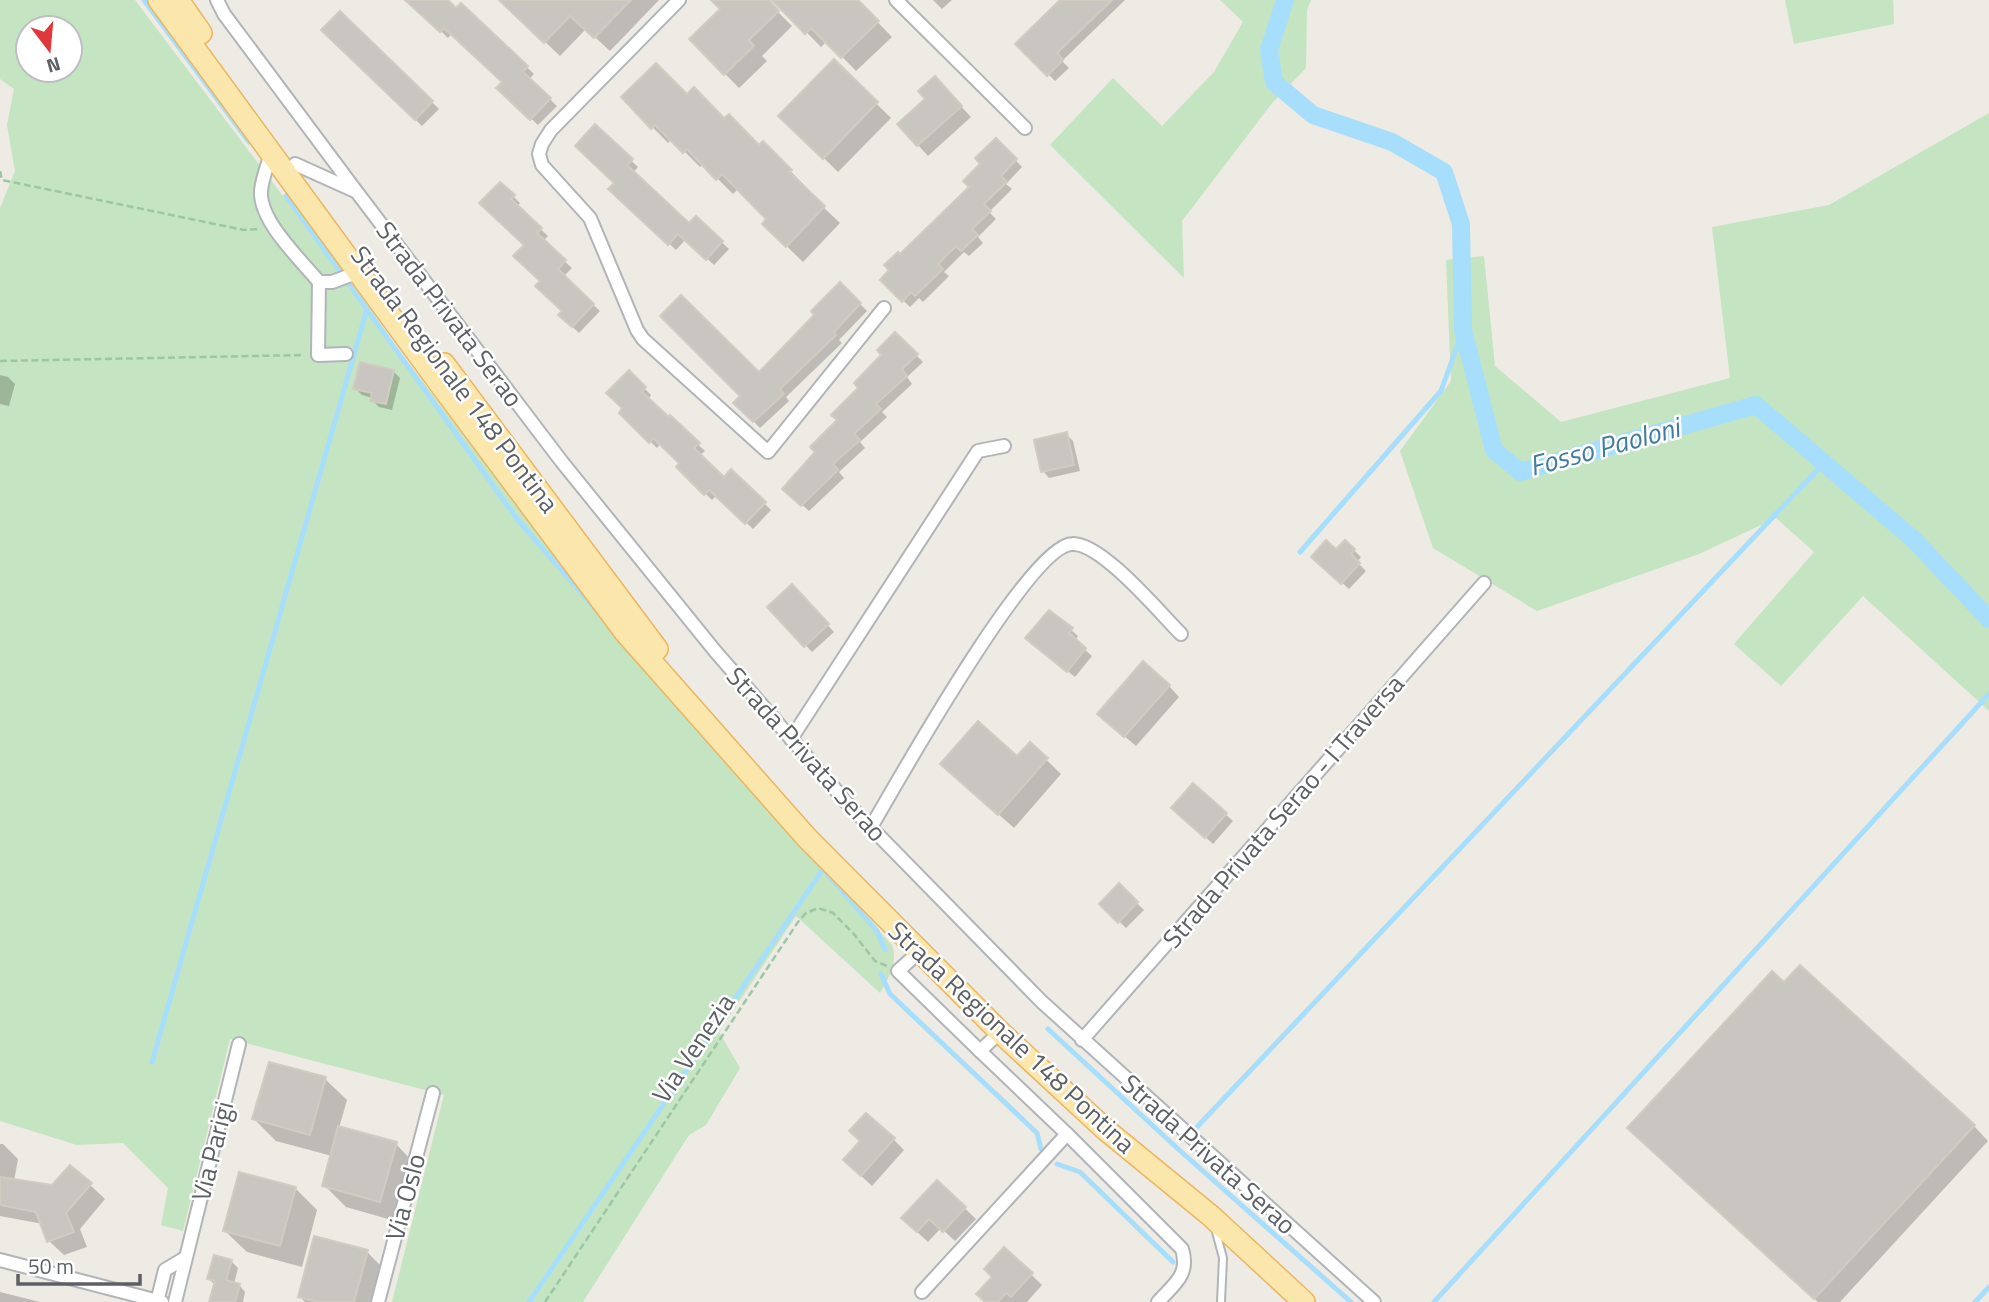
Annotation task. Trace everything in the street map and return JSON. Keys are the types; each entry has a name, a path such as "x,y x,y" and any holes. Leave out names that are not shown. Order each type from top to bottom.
{"main road":[{"name":"Strada Regionale 148 Pontina","path":"159,0 625,632 807,838 1000,1032 1106,1130 1211,1216 1304,1302"},
{"name":"Strada Regionale 148 Pontina","path":"178,0 295,164 735,755"}],"street":[{"path":"217,0 224,14 356,191"},
{"path":"680,0 551,130 542,144 540,154 542,165 590,218 643,339 768,452 884,308"},
{"path":"896,0 1025,128"},
{"name":"Strada Regionale 148 Pontina","path":"271,153 261,192 271,223 326,282 359,272"},
{"name":"Strada Privata Serao","path":"295,164 356,191 562,462 715,651 847,803 1032,993 1374,1302"},
{"path":"326,282 318,355 346,354"},
{"path":"791,739 978,451 1004,446"},
{"path":"871,827 984,639 1028,582 1059,549 1072,544 1088,548 1109,561 1181,634"},
{"name":"Strada Privata Serao - I Traversa","path":"1082,1040 1484,583"},
{"path":"919,952 898,971 1182,1249 1185,1260 1183,1274 1158,1302"},
{"path":"980,1051 1000,1032"},
{"name":"Via Parigi","path":"175,1302 239,1044"},
{"name":"Via Oslo","path":"378,1302 433,1093"},
{"path":"922,1292 1067,1134"},
{"path":"0,1260 159,1302 165,1270 186,1258"}],"lane":[{"path":"1211,1216 1223,1258 1221,1302"}],"path":[{"path":"0,171 0,186"},
{"path":"2,180 244,230 258,229 271,223"},
{"path":"0,361 318,355"},
{"name":"Via Venezia","path":"545,1302 797,922 806,913 818,908 833,913 875,961 898,971"}],"green space":[{"path":"0,0 135,0 552,553 759,801 892,945 893,964 880,993 796,916 719,1032 740,1068 706,1125 689,1135 583,1302 392,1302 444,1095 230,1039 183,1231 161,1225 168,1188 123,1143 77,1145 0,1121 0,208 15,171 7,125 14,89 0,79"},
{"path":"1220,0 1311,0 1307,10 1306,68 1273,102 1182,221 1184,278 1050,145 1113,78 1162,126 1214,72 1243,22"},
{"path":"1785,0 1893,0 1894,24 1794,44"},
{"path":"1989,113 1989,711 1863,596 1781,686 1734,644 1814,552 1776,518 1699,554 1537,611 1433,548 1400,451 1451,381 1446,260 1484,256 1495,366 1561,422 1730,378 1712,227 1829,205"}],"building":[{"path":"405,0 448,0 456,8 461,3 528,66 523,72 551,98 530,120 496,88 502,82 444,28 440,32"},
{"path":"499,0 631,0 594,38 570,16 544,43"},
{"path":"711,0 769,0 779,11 749,40 754,46 724,75 689,39 720,9"},
{"path":"772,0 858,0 879,21 841,58 811,28 805,34"},
{"path":"1060,0 1112,0 1057,53 1063,60 1047,76 1015,44"},
{"path":"340,11 433,101 415,120 321,30"},
{"path":"834,59 878,102 823,159 778,116"},
{"path":"656,63 687,94 694,87 724,118 729,114 759,145 763,141 792,170 789,172 825,206 786,247 762,224 766,219 722,174 716,180 687,149 683,153 655,125 651,129 621,97"},
{"path":"935,76 962,106 917,146 897,124 925,99 918,91"},
{"path":"595,124 633,159 627,165 689,223 696,216 723,241 706,260 678,234 668,245 608,189 614,183 575,146"},
{"path":"996,138 1017,159 1001,176 1007,182 984,204 991,211 972,229 978,235 961,251 956,246 938,264 943,269 915,296 911,292 902,302 880,280 889,270 884,265 898,252 900,254 969,187 963,181 980,164 975,158"},
{"path":"500,182 515,195 511,199 542,228 537,233 566,260 558,269 594,304 572,327 558,315 562,311 535,286 540,281 513,256 524,245 479,203"},
{"path":"840,282 861,303 834,332 836,335 780,389 784,394 753,422 733,403 740,396 660,316 681,295 759,372 814,315 811,311"},
{"path":"895,332 918,354 902,369 907,376 876,404 881,409 854,434 860,440 833,464 838,470 801,506 782,489 815,452 810,447 837,420 831,415 858,388 854,383 881,355 877,350"},
{"path":"360,362 394,370 386,404 370,401 372,393 353,389"},
{"path":"629,370 646,387 642,392 700,443 694,448 724,477 731,469 766,502 745,524 709,490 704,495 676,467 679,463 653,438 649,443 619,413 622,408 606,393"},
{"path":"1067,432 1074,465 1041,472 1034,440"},
{"path":"1326,540 1336,549 1345,540 1355,549 1351,554 1360,563 1341,584 1311,557"},
{"path":"792,584 829,624 804,647 767,607"},
{"path":"1049,610 1073,628 1069,633 1086,648 1067,672 1025,638"},
{"path":"1143,661 1170,685 1124,737 1097,714"},
{"path":"978,721 1017,756 1030,742 1048,758 998,815 940,764"},
{"path":"1193,783 1227,813 1205,838 1171,808"},
{"path":"1119,883 1138,902 1118,923 1099,904"},
{"path":"1800,965 1975,1125 1814,1299 1627,1128 1772,971 1784,982"},
{"path":"269,1062 326,1077 310,1135 252,1119"},
{"path":"866,1113 895,1138 861,1176 843,1160 860,1141 849,1131"},
{"path":"338,1126 397,1142 380,1202 322,1186"},
{"path":"70,1165 92,1183 66,1213 74,1232 47,1242 36,1212 0,1205 0,1177 52,1185"},
{"path":"239,1172 296,1187 280,1246 223,1231"},
{"path":"937,1180 966,1207 943,1232 929,1219 917,1232 901,1218"},
{"path":"314,1236 368,1250 354,1302 318,1302 298,1297"},
{"path":"1004,1247 1033,1273 1011,1297 1006,1293 998,1302 985,1302 976,1294 992,1277 984,1269"},
{"path":"214,1255 232,1260 226,1280 240,1284 235,1302 209,1302 215,1281 207,1279"}],"waterway":[{"path":"144,0 249,142"},
{"name":"Fosso Paoloni","path":"1285,0 1269,50 1274,82 1313,115 1392,142 1444,172 1461,224 1463,330 1494,450 1520,472 1756,405 1913,539 1989,619"},
{"path":"286,196 517,519 592,605"},
{"path":"152,1062 367,309"},
{"path":"1300,552 1441,391 1463,330"},
{"path":"1196,1128 1824,463"},
{"path":"1434,1302 1989,694"},
{"path":"818,863 877,931 885,950"},
{"path":"529,1302 823,869"},
{"path":"881,974 890,994 1037,1133 1041,1149"},
{"path":"1048,1029 1351,1302"},
{"path":"1057,1164 1080,1172 1173,1262"},
{"path":"1975,1302 1989,1287"}]}
